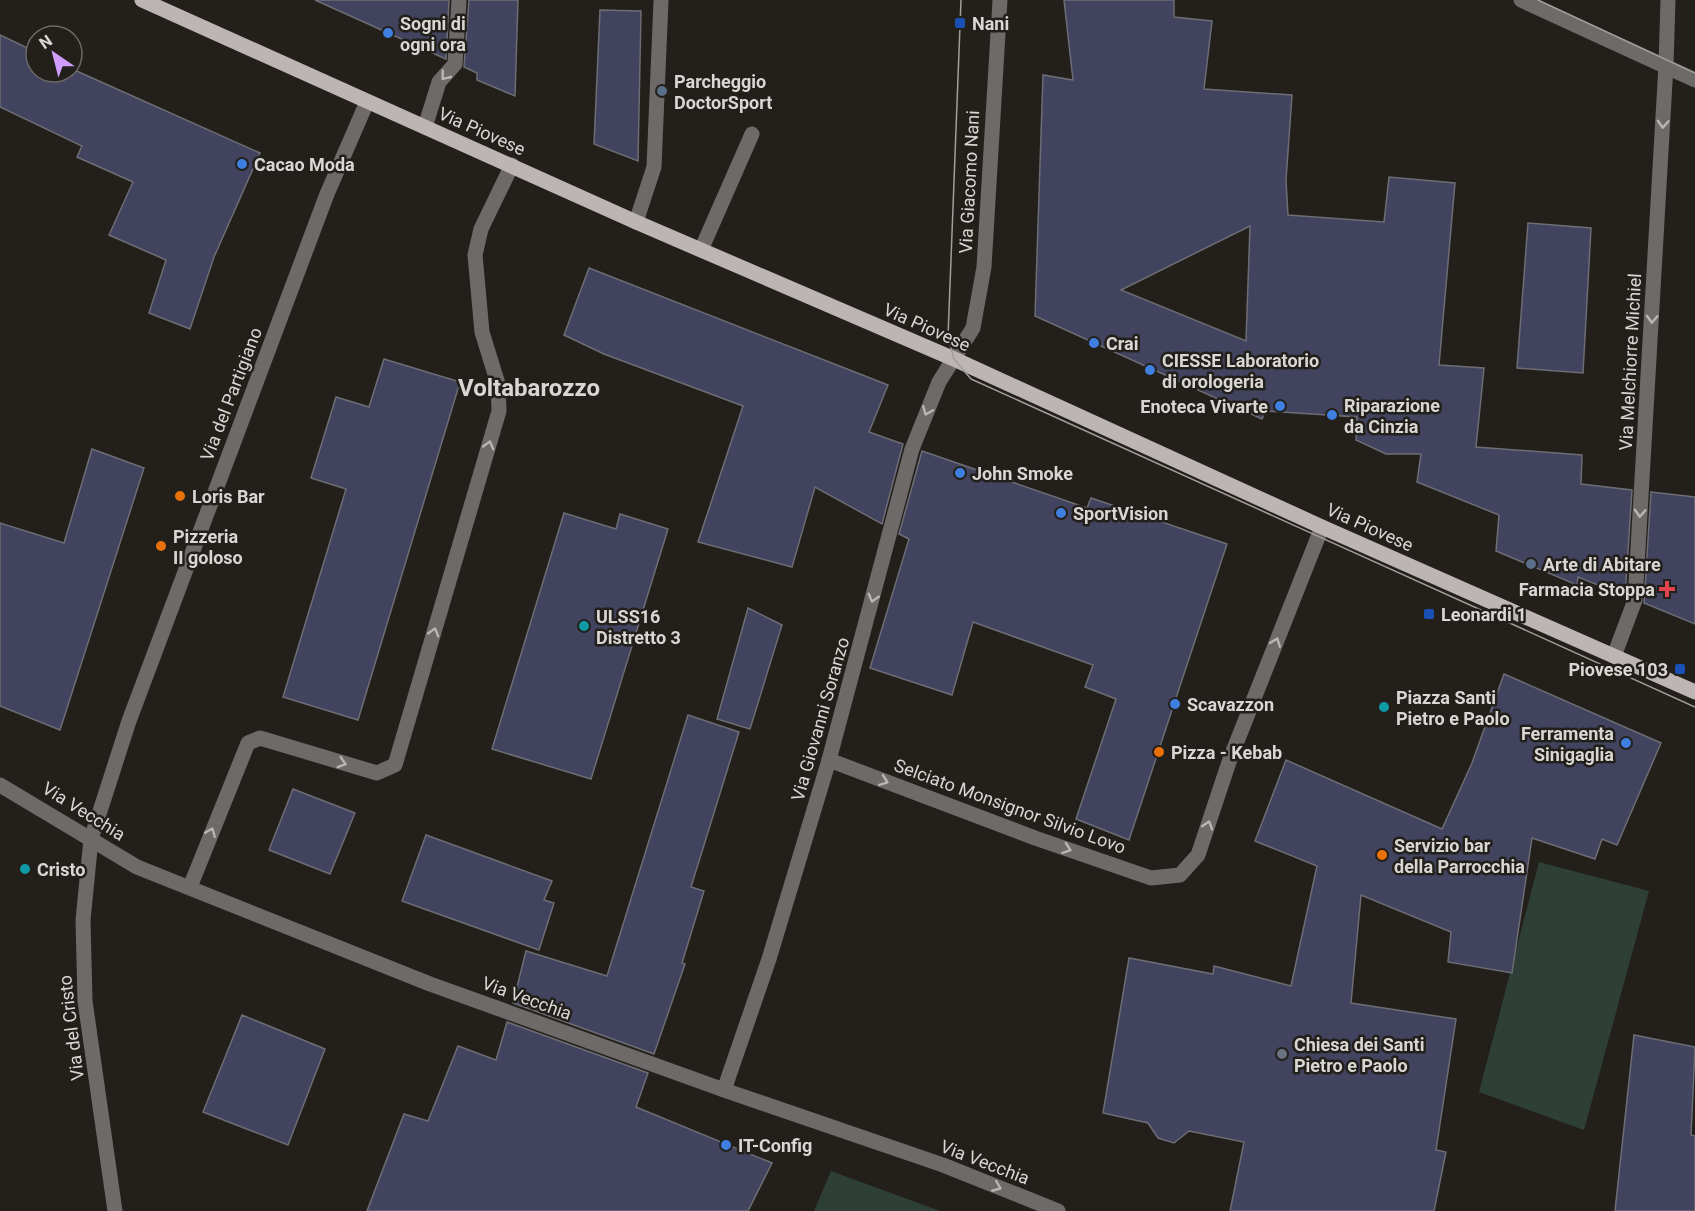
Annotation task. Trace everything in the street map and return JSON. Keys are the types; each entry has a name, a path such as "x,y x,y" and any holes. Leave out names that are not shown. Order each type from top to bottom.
{"main road":[{"name":"Via Piovese","path":"142,0 636,222 954,359 1322,527 1695,692"}],"street":[{"path":"425,127 439,82 455,64 459,0"},
{"name":"Via Giacomo Nani","path":"954,359 974,328 984,267 1000,0"},
{"path":"1521,0 1695,80"},
{"name":"Via Melchiorre Michiel","path":"1614,656 1635,600 1668,0"},
{"path":"636,222 654,167 661,1"},
{"name":"Via del Partigiano","path":"91,839 133,710 327,194 367,102"},
{"path":"701,250 752,134"},
{"path":"190,887 248,743 260,738 377,773 395,765 499,411 498,384 482,332 475,255 481,229 512,165"},
{"name":"Via Giovanni Soranzo","path":"724,1090 769,959 829,760 912,449 939,382 954,359"},
{"name":"Selciato Monsignor Silvio Lovo","path":"829,760 1058,846 1151,878 1180,875 1198,855 1230,759 1322,527"},
{"name":"Via Vecchia","path":"0,784 49,811 137,867 430,984 908,1154 1058,1211"},
{"name":"Via del Cristo","path":"91,839 83,920 86,1001 115,1211"}],"green space":[{"path":"1539,862 1649,891 1584,1130 1479,1092"},
{"path":"831,1171 940,1211 814,1211"}],"building":[{"path":"315,0 449,0 446,59"},
{"path":"469,0 518,0 515,96 477,80 477,73 464,67"},
{"path":"1064,0 1174,0 1174,17 1212,21 1204,89 1292,95 1286,180 1288,215 1384,222 1389,177 1455,183 1439,365 1484,368 1476,447 1582,455 1581,484 1632,490 1625,596 1578,577 1577,585 1496,551 1499,515 1417,482 1421,454 1386,454 1356,440 1357,417 1265,411 1262,419 1035,316 1043,75 1073,80","holes":["1250,226 1246,341 1121,290"]},
{"path":"600,10 641,11 638,161 594,144"},
{"path":"0,35 24,46 24,84 84,84 84,74 260,153 214,257 190,329 149,313 166,260 109,235 133,182 77,157 82,146 0,107"},
{"path":"1528,223 1591,228 1583,373 1517,368"},
{"path":"589,268 888,385 869,432 903,444 882,524 815,487 792,567 698,542 743,406 604,354 564,335"},
{"path":"384,359 460,382 358,720 283,697 346,489 311,478 336,397 369,407"},
{"path":"92,449 144,468 60,730 0,706 0,523 64,543"},
{"path":"922,451 1087,508 1091,498 1227,544 1129,840 1076,819 1116,699 1085,687 1093,665 973,622 952,695 870,668 909,539 899,534"},
{"path":"1651,492 1695,497 1695,624 1644,603"},
{"name":"ULSS16 Distretto 3","path":"564,513 616,529 620,514 668,529 591,779 492,749"},
{"path":"748,608 782,625 750,729 717,719"},
{"path":"1504,674 1661,743 1617,845 1602,839 1595,859 1532,838 1512,973 1448,962 1451,932 1361,895 1351,1003 1456,1019 1436,1150 1446,1152 1434,1211 1230,1211 1244,1142 1189,1131 1174,1143 1158,1138 1148,1123 1103,1113 1129,958 1213,974 1214,966 1291,986 1317,866 1255,841 1286,760 1442,829 1472,763"},
{"path":"688,715 739,732 691,887 704,891 682,963 685,964 654,1054 513,1003 526,951 607,976"},
{"path":"293,789 355,813 330,874 269,850"},
{"path":"426,835 552,881 544,900 554,903 539,950 402,901"},
{"path":"242,1015 325,1049 288,1145 203,1112"},
{"path":"507,1022 648,1073 636,1107 772,1163 748,1211 367,1211 404,1114 428,1121 458,1046 496,1060"},
{"path":"1634,1035 1695,1047 1691,1135 1695,1136 1695,1211 1615,1211"}],"tram line":[{"path":"961,0 948,337 954,359 971,379 1695,707"},
{"path":"1538,0 1695,73"}],"place":[{"name":"Nani","path":"960,23"},
{"name":"Sogni di ogni ora","path":"388,33"},
{"name":"Parcheggio DoctorSport","path":"662,91"},
{"name":"Cacao Moda","path":"242,164"},
{"name":"Crai","path":"1094,343"},
{"name":"CIESSE Laboratorio di orologeria","path":"1150,370"},
{"name":"Enoteca Vivarte","path":"1280,406"},
{"name":"Riparazione da Cinzia","path":"1332,415"},
{"name":"John Smoke","path":"960,473"},
{"name":"Loris Bar","path":"180,496"},
{"name":"SportVision","path":"1061,513"},
{"name":"Pizzeria II goloso","path":"161,546"},
{"name":"Arte di Abitare","path":"1531,564"},
{"name":"Farmacia Stoppa","path":"1667,589"},
{"name":"Leonardi 1","path":"1429,614"},
{"name":"ULSS16 Distretto 3","path":"584,626"},
{"name":"Piovese 103","path":"1680,669"},
{"name":"Scavazzon","path":"1175,704"},
{"name":"Piazza Santi Pietro e Paolo","path":"1384,707"},
{"name":"Ferramenta Sinigaglia","path":"1626,743"},
{"name":"Pizza - Kebab","path":"1159,752"},
{"name":"Servizio bar della Parrocchia","path":"1382,855"},
{"name":"Cristo","path":"25,869"},
{"name":"Chiesa dei Santi Pietro e Paolo","path":"1282,1054"},
{"name":"IT-Config","path":"726,1145"}],"district":[{"name":"Voltabarozzo","path":"529,388"}]}
